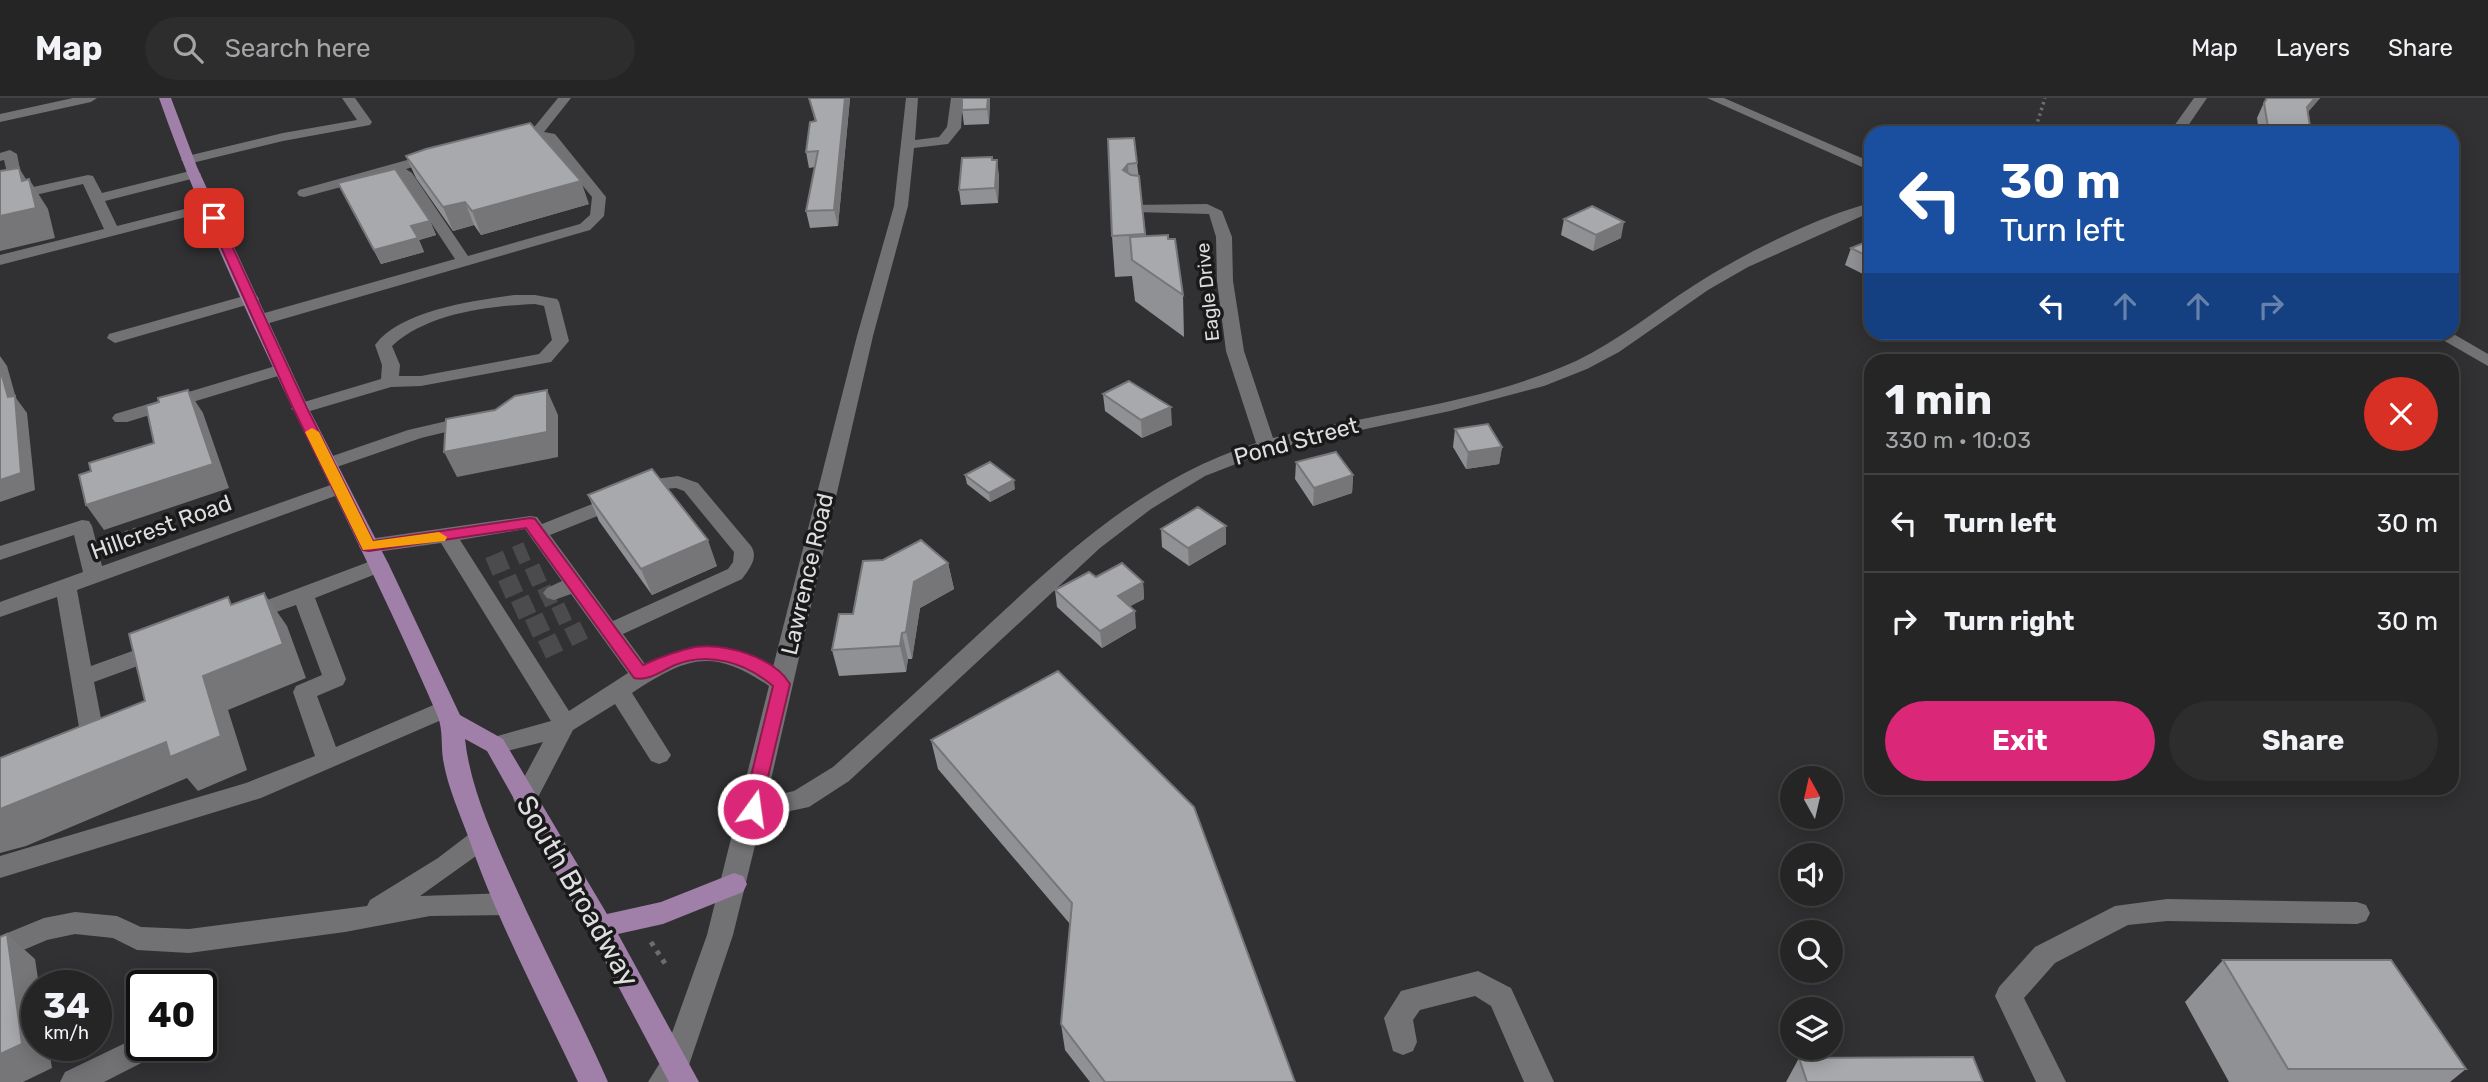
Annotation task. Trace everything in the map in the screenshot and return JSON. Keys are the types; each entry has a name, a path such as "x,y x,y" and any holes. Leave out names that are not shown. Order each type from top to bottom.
{"main road":[{"path":"165,98 208,207 282,369 448,715 455,761 481,839 593,1082"},
{"path":"448,715 495,746"},
{"name":"South Broadway","path":"495,746 600,927 674,1076"},
{"path":"600,927 663,913 734,884"}],"street":[{"path":"0,118 90,98"},
{"path":"97,199 191,167 290,141 300,135 365,122 348,98"},
{"path":"535,134 565,98"},
{"name":"Lawrence Road","path":"674,1076 734,884 855,374 895,232 906,170 912,98"},
{"path":"908,145 943,141 954,128 957,98"},
{"path":"1713,98 1864,164"},
{"path":"2181,126 2201,98"},
{"path":"260,320 585,227 597,216 599,197 550,137 535,134 501,139"},
{"path":"304,193 397,169 446,153"},
{"path":"0,157 10,154 18,195 88,179 111,231"},
{"path":"397,169 407,176 464,262"},
{"path":"0,260 208,207"},
{"name":"Eagle Drive","path":"1135,208 1207,208 1215,211 1224,237 1225,281 1235,351 1266,446"},
{"name":"Pond Street","path":"753,809 800,800 825,787 1069,563 1168,489 1223,460 1266,446 1307,434 1484,399 1583,365 1622,343 1703,287 1752,258 1786,241 1864,210"},
{"path":"300,408 390,382 421,381 545,358 561,341 551,302 524,298 496,302 414,324 398,331 383,345 391,365 390,382"},
{"path":"115,338 251,299"},
{"path":"2451,340 2488,361"},
{"path":"121,418 282,369"},
{"path":"328,464 415,434 487,417"},
{"path":"537,543 662,483 678,482 691,487 744,551 743,562 735,574 598,628"},
{"name":"Hillcrest Road","path":"0,610 339,488"},
{"path":"225,624 303,595 374,556 447,536 530,523 537,543 552,568 598,628 640,674"},
{"path":"0,553 82,526 95,577"},
{"path":"447,536 480,571 520,634 533,655 565,724"},
{"path":"66,587 94,744 70,754"},
{"path":"554,593 576,599"},
{"path":"303,595 335,679 304,692 328,760"},
{"path":"82,678 186,639"},
{"path":"495,746 525,739 565,724 640,674 674,658 699,653 720,654 749,661 782,684"},
{"path":"618,690 659,755"},
{"path":"0,867 252,791 448,715"},
{"path":"525,798 565,724"},
{"path":"368,915 447,865 481,839"},
{"path":"0,948 44,929 75,923 117,927 136,938 190,941 345,921 430,905 509,904"},
{"path":"2051,1082 2009,996 2045,955 2124,914 2166,910 2357,913"},
{"path":"1403,1042 1398,1018 1411,1000 1478,984 1501,997 1539,1082"},
{"path":"75,1082 126,1056"}],"path":[{"path":"2036,126 2045,98"},
{"path":"649,939 666,965"}],"building":[{"path":"809,98 845,98 834,210 806,211 818,151 806,152 810,122 816,121"},
{"path":"962,98 988,98 987,109 962,110"},
{"path":"2267,98 2315,98 2307,107 2310,126 2268,126 2264,103"},
{"path":"530,123 581,181 472,211 465,202 443,207 406,156 426,149"},
{"path":"1134,138 1137,163 1128,164 1123,170 1139,176 1145,234 1112,236 1108,139"},
{"path":"992,157 992,160 997,160 995,188 959,190 962,158"},
{"path":"19,168 22,181 29,179 36,208 0,216 0,171"},
{"path":"395,169 430,221 411,226 418,238 374,250 338,183"},
{"path":"1592,206 1624,222 1596,235 1564,219"},
{"path":"1168,235 1168,239 1175,239 1183,295 1132,260 1130,237"},
{"path":"1864,243 1864,254 1851,248"},
{"path":"0,369 8,397 15,396 21,473 0,480"},
{"path":"1129,381 1171,407 1141,420 1103,394"},
{"path":"188,390 213,464 86,505 79,475 91,471 89,463 154,443 146,406 159,402 158,398"},
{"path":"547,390 547,432 444,452 446,419 495,410 515,396"},
{"path":"1488,424 1502,447 1468,452 1455,429"},
{"path":"1336,452 1353,475 1314,488 1296,462"},
{"path":"990,462 1014,480 989,493 965,475"},
{"path":"652,469 708,540 641,569 588,495"},
{"path":"1198,507 1226,526 1188,548 1161,529"},
{"path":"921,540 948,563 914,582 906,632 902,633 900,646 832,650 839,614 853,614 863,561 883,560"},
{"path":"1122,563 1143,582 1118,596 1135,611 1100,631 1055,590 1089,572 1096,577"},
{"path":"264,593 283,644 203,676 221,736 170,757 166,742 0,809 0,758 145,701 129,634 228,597 231,605"},
{"path":"1058,671 1194,807 1295,1082 1105,1082 1061,1024 1072,903 931,740"},
{"path":"7,934 21,1044 0,1054 0,937"},
{"path":"2223,960 2391,960 2466,1069 2288,1069"},
{"path":"1973,1057 1983,1082 1807,1082 1800,1060 1843,1060 1843,1058"}],"tunnel":[{"path":"489,567 527,551"},
{"path":"502,590 543,572"},
{"path":"515,611 554,593"},
{"path":"529,629 568,611"},
{"path":"542,650 584,630"}],"slow traffic":[{"path":"312,432 369,546 439,537"}],"route":[{"path":"214,218 300,408 369,546 530,523 640,674 674,658 699,653 720,654 749,661 764,669 782,684 753,809"}]}
